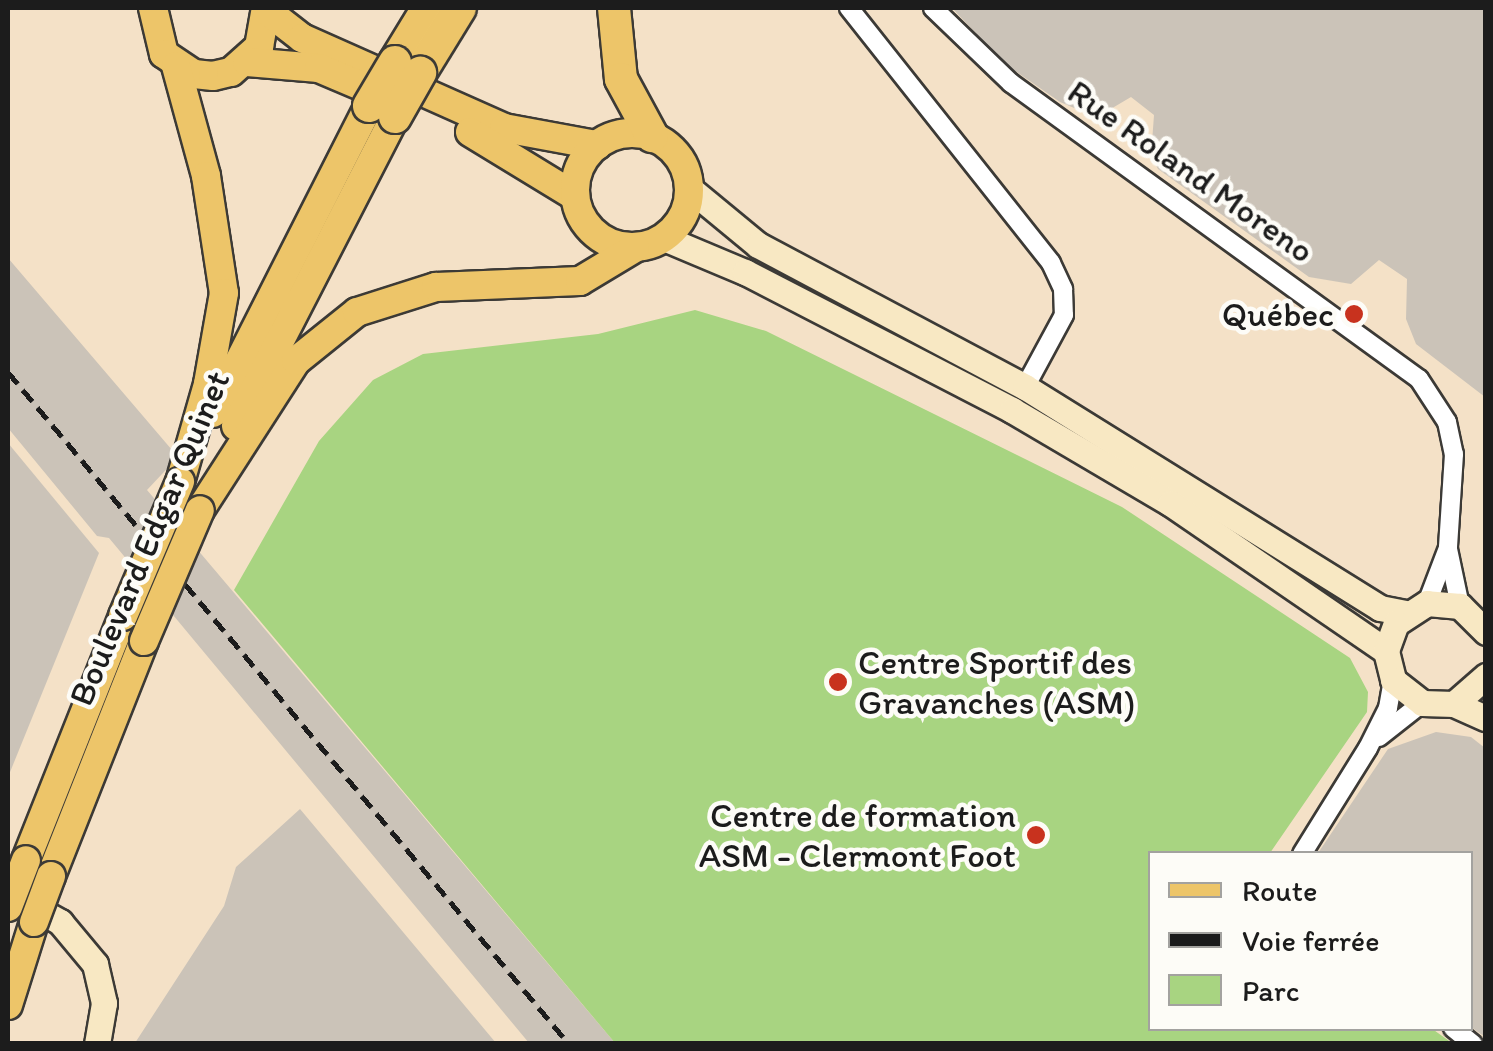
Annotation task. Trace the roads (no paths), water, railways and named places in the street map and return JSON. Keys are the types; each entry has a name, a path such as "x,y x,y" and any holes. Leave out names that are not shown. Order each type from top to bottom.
{"highway":[{"path":"382,112 407,68 428,8"},
{"path":"407,68 460,8"},
{"path":"614,8 622,79 652,136"}],"main road":[{"path":"266,9 302,38 504,128 597,144"},
{"path":"247,62 266,29 266,9"},
{"path":"146,13 156,40 176,66 206,176 224,293 208,384 180,482"},
{"path":"176,66 212,76 247,62 320,68 496,144 574,196"},
{"path":"180,482 382,112"},
{"name":"Boulevard Edgar Quinet","path":"8,1004 51,876 144,641 272,344 382,112"},
{"path":"200,510 296,361 357,312 436,287 580,281 635,248 664,238 687,208 689,188 679,157 652,136 614,136 597,144 576,176 574,196 579,212 601,239 635,248"},
{"path":"689,188 758,244 1026,387 1380,608 1416,608 1477,618"},
{"path":"664,238 746,272 1012,410 1170,503 1386,651 1393,680 1422,703 1454,704 1486,718"},
{"name":"Boulevard Edgar Quinet","path":"8,907 180,482"},
{"path":"1386,651 1416,608"},
{"path":"1454,704 1486,676"},
{"path":"8,893 60,922 95,964 104,1003 96,1044"}],"street":[{"path":"848,8 1051,262 1064,289 1064,314 1026,387"},
{"name":"Rue Roland Moreno","path":"933,8 1011,84 1419,378 1447,422 1454,454 1448,548"},
{"path":"1416,608 1448,548"},
{"path":"1448,548 1477,618"},
{"path":"1304,851 1368,748 1388,708 1393,680"},
{"path":"1368,748 1422,703"}],"railway":[{"path":"8,372 569,1044"}],"place":[{"name":"Québec","path":"1354,314"},
{"name":"Centre Sportif des Gravanches (ASM)","path":"838,682"},
{"name":"Centre de formation ASM - Clermont Foot","path":"1036,835"}]}
